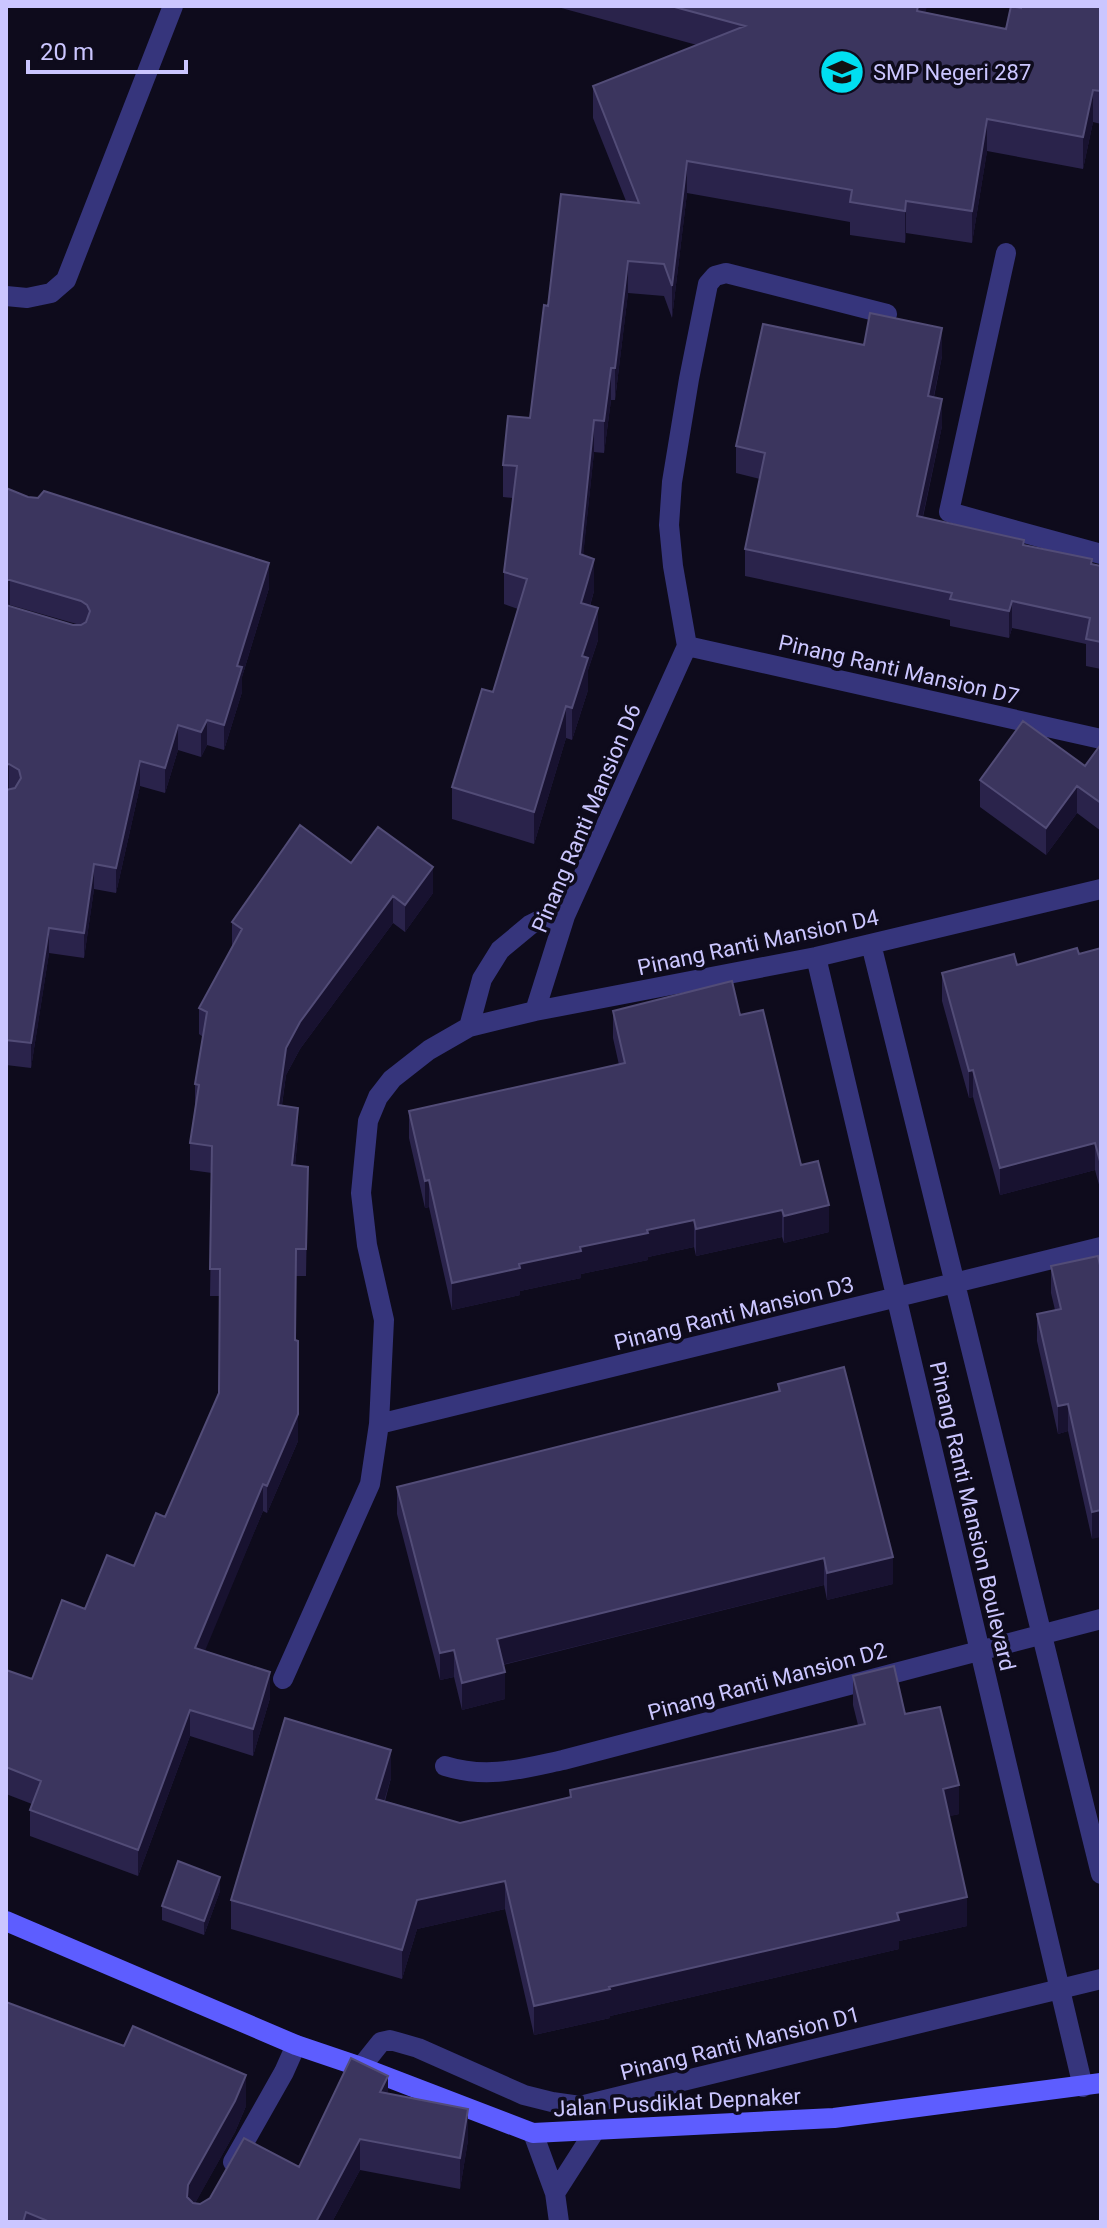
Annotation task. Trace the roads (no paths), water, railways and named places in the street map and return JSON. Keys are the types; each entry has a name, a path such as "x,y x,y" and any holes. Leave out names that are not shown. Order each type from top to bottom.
{"street":[{"path":"6,296 27,298 51,293 66,280 173,6"},
{"path":"1006,253 949,512 1101,554"},
{"path":"687,646 669,525 672,482 708,284 715,276 726,273 887,314"},
{"name":"Pinang Ranti Mansion D7","path":"687,646 1101,739"},
{"name":"Pinang Ranti Mansion D6","path":"535,1011 565,916 687,646"},
{"name":"Pinang Ranti Mansion D4","path":"283,1679 370,1484 379,1424 384,1320 367,1245 361,1193 368,1121 378,1097 392,1079 429,1050 469,1027 535,1011 816,957 1101,889"},
{"path":"469,1027 482,979 500,950 530,925 565,916"},
{"name":"Pinang Ranti Mansion Boulevard","path":"871,944 1101,1874"},
{"name":"Pinang Ranti Mansion Boulevard","path":"816,957 1060,1989 1092,2085"},
{"name":"Pinang Ranti Mansion D3","path":"379,1424 1101,1247"},
{"name":"Pinang Ranti Mansion D2","path":"445,1766 465,1773 500,1773 563,1760 1101,1619"},
{"name":"Jalan Pusdiklat Depnaker","path":"6,1921 296,2045 533,2133 834,2118 1092,2085"},
{"name":"Pinang Ranti Mansion D1","path":"361,2067 381,2042 390,2040 418,2048 524,2095 580,2106 1101,1979"},
{"path":"221,2184 296,2045"},
{"path":"555,2193 594,2132"},
{"path":"533,2133 555,2193 559,2222"}],"place":[{"name":"SMP Negeri 287","path":"842,72"}]}
